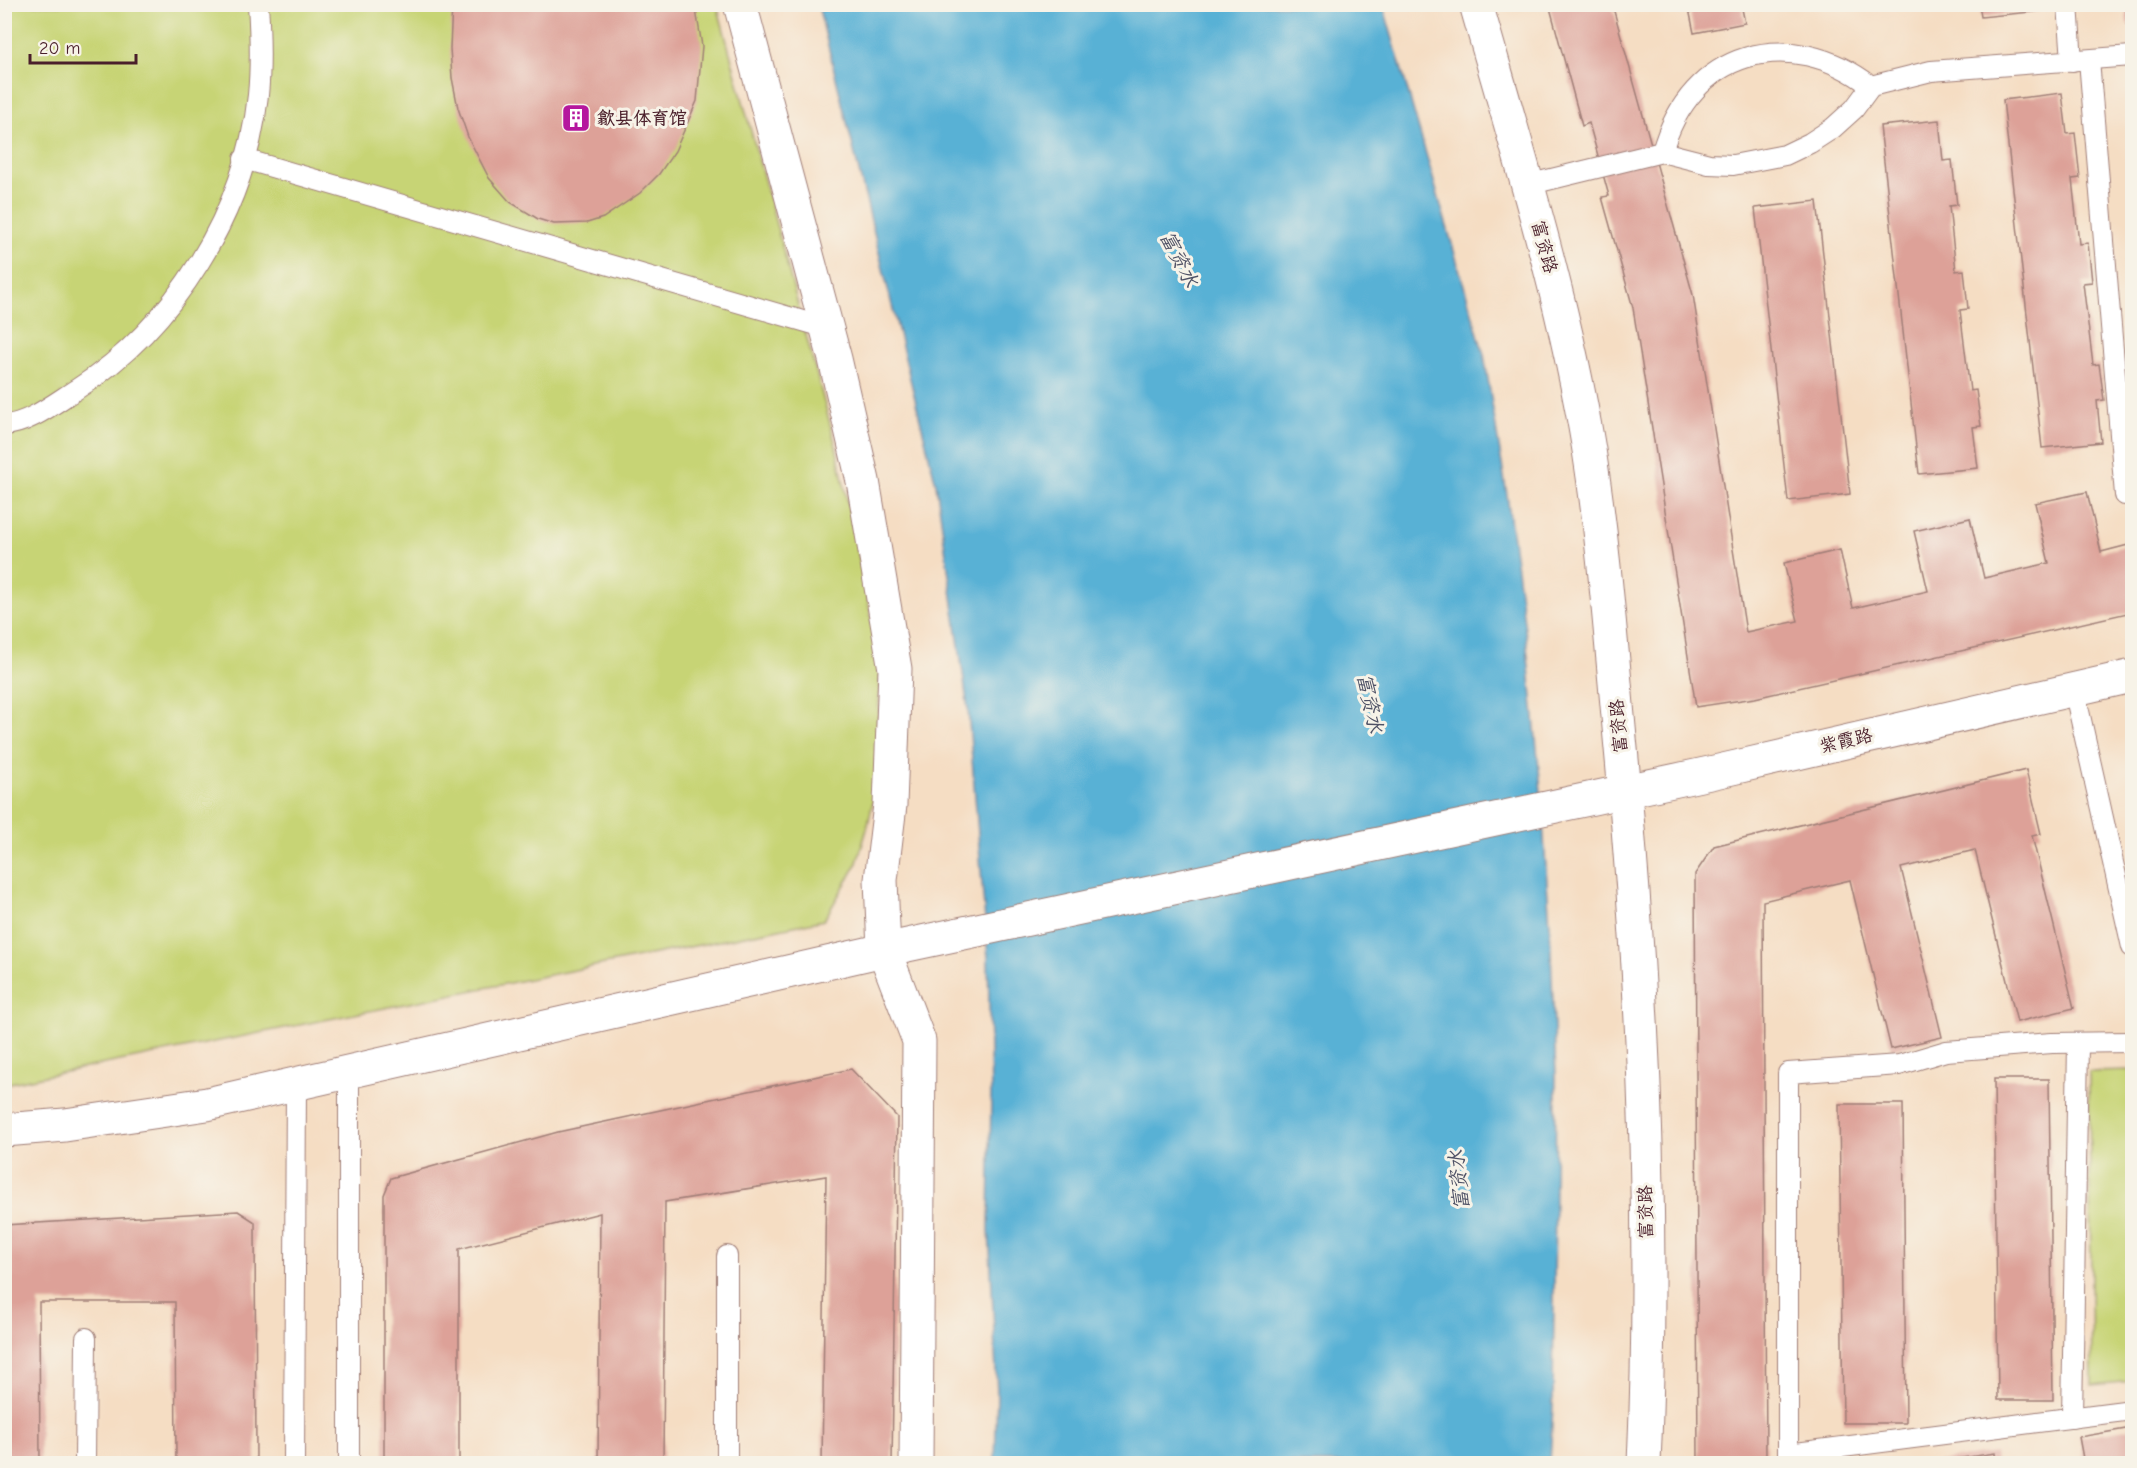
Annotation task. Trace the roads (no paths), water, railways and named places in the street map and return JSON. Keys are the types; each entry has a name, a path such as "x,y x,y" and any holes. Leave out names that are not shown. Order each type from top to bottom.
{"street":[{"path":"740,4 827,328 863,481 895,669 890,805 880,880 884,950 919,1041 916,1464"},
{"name":"富资路","path":"1476,4 1527,184 1566,336 1588,449 1602,541 1625,791 1639,988 1647,1296 1644,1464"},
{"name":"紫霞路","path":"4,1130 136,1116 296,1084 924,941 1625,791 2133,676"}],"lane":[{"path":"4,425 14,425 90,380 127,350 161,315 190,277 214,235 244,159 257,98 260,49 258,4"},
{"path":"2068,4 2080,61 2125,495"},
{"path":"1662,152 1668,128 1679,106 1705,79 1737,61 1769,53 1810,55 1853,72 1871,86"},
{"path":"1527,184 1662,152 1685,160 1717,164 1757,162 1785,155 1833,128 1854,108 1871,86 1931,71 2133,56"},
{"path":"244,159 827,328"},
{"path":"2074,689 2133,947"},
{"path":"2133,1042 1946,1051 1899,1065 1788,1072 1788,1454 2133,1410"},
{"path":"2072,1418 2078,1043"},
{"path":"349,1072 349,1464"},
{"path":"294,1464 296,1084"},
{"path":"727,1464 728,1256"},
{"path":"85,1464 86,1338"}],"water":[{"name":"富资水","path":"818,5 1383,5 1484,355 1507,495 1526,637 1540,779 1550,927 1556,1077 1553,1405 1550,1463 995,1463 997,1392 989,1229 991,1093 988,958 968,709 936,484"}],"place":[{"name":"歙县体育馆","path":"576,118"}]}
